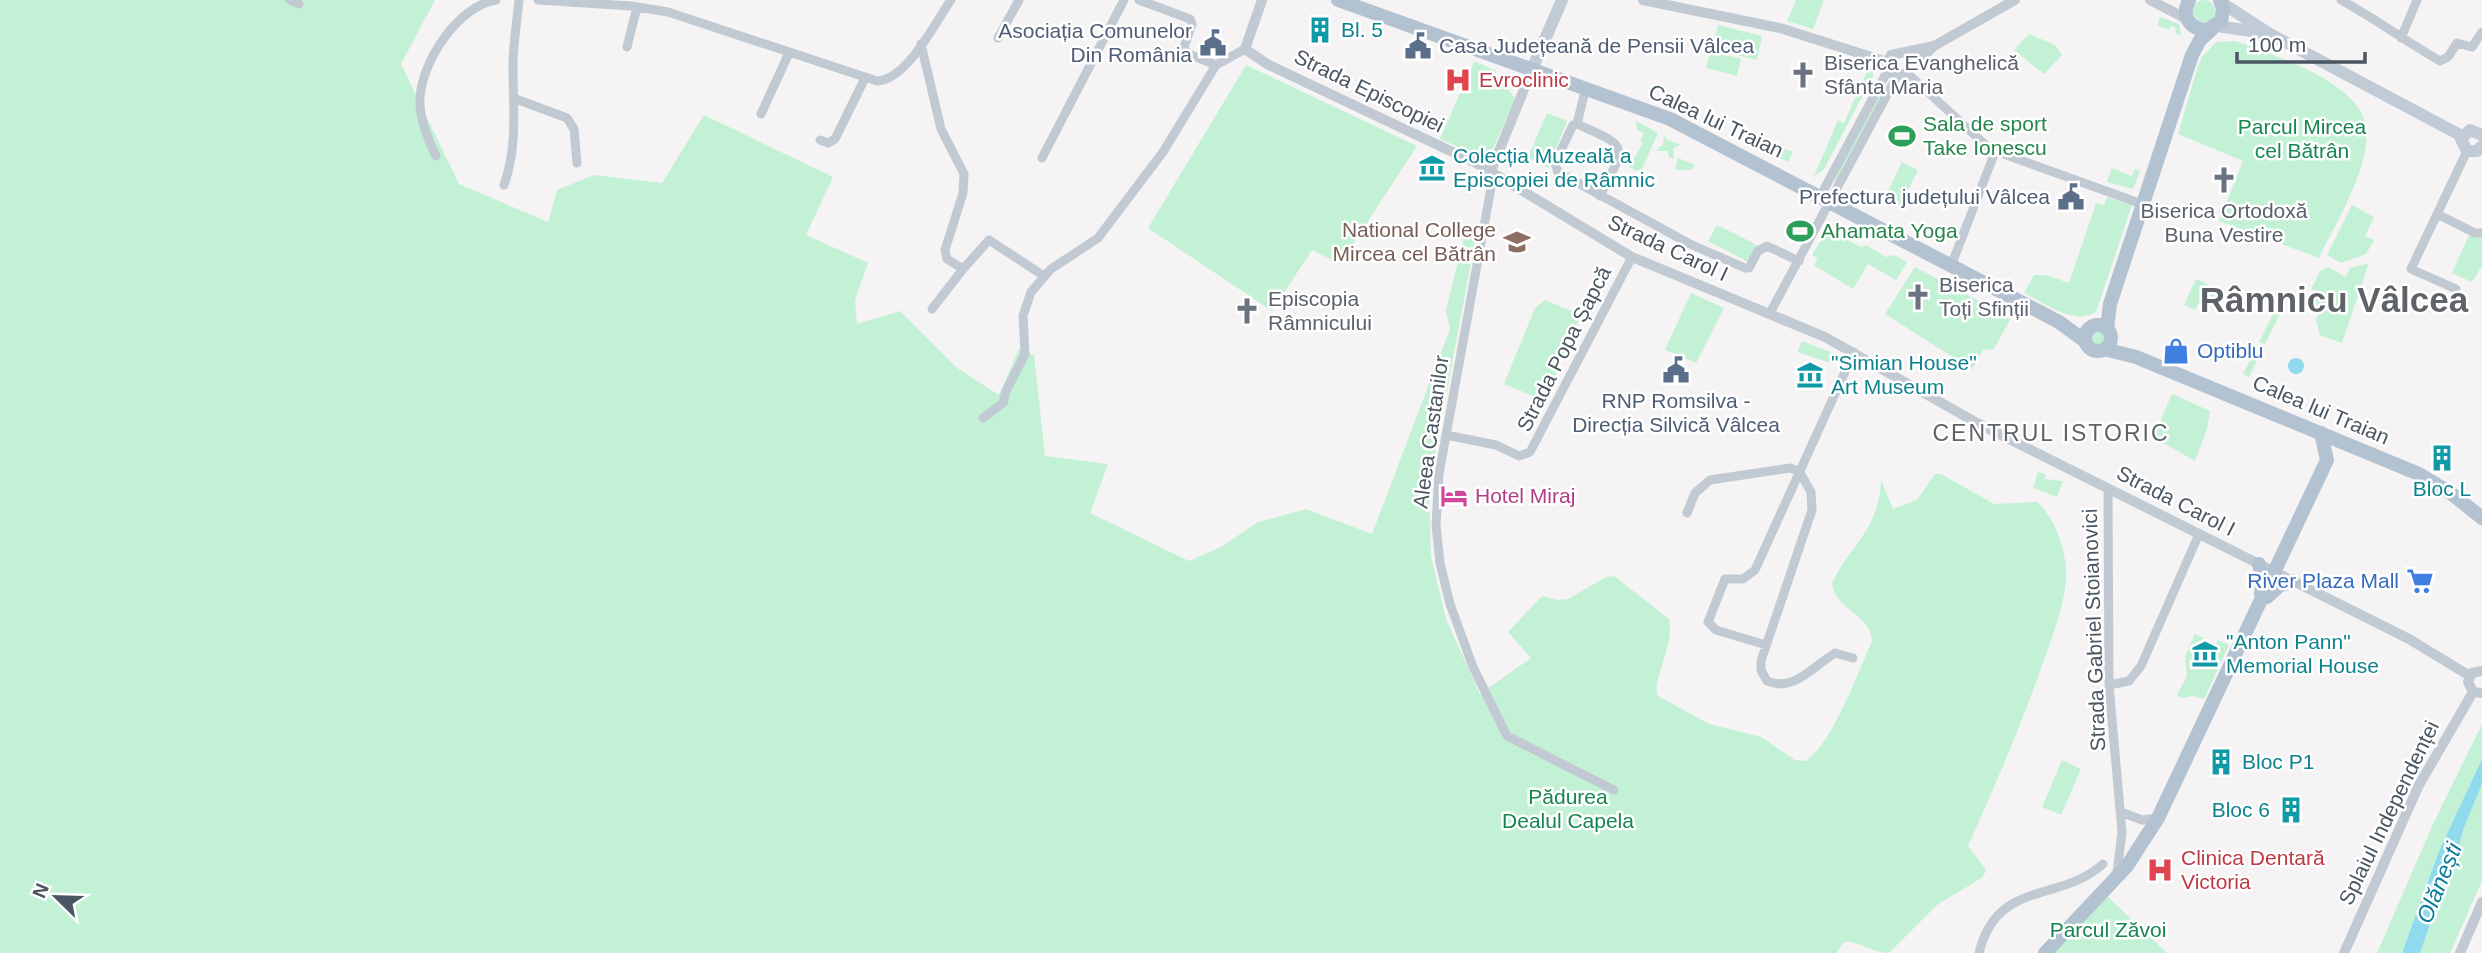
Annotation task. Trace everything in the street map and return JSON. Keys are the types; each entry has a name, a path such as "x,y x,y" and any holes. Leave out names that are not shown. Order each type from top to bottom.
{"main road":[{"name":"Calea lui Traian","path":"1338,0 1533,67 1685,126 2059,322 2085,341"},
{"path":"1533,67 1562,0"},
{"path":"2189,0 2185,8 2192,55"},
{"path":"2101,329 2086,333 2085,341 2093,349 2104,349 2109,343 2101,329 2192,55 2200,40 2223,15 2221,1"},
{"path":"2221,1 2270,34 2462,136"},
{"path":"2189,23 2201,30 2214,27 2270,34"},
{"path":"2482,117 2479,133 2467,131 2462,136 2461,143 2467,151 2477,151 2482,146"},
{"name":"Calea lui Traian","path":"2059,322 2101,329 2136,357"},
{"name":"Calea lui Traian","path":"2104,349 2136,357 2430,480 2482,518"},
{"path":"2045,953 2116,878 2136,854 2158,818 2326,460 2321,433"},
{"path":"2326,460 2352,446"},
{"path":"2259,564 2263,579 2259,606"},
{"path":"2259,606 2279,586 2293,581"}],"street":[{"path":"436,156 425,131 420,102 429,69 459,18 477,5 496,0"},
{"path":"504,185 512,156 516,99 513,67 519,0"},
{"path":"538,0 637,7 652,4 877,82 893,77 905,67 951,0"},
{"path":"998,38 1019,0"},
{"path":"1042,158 1124,0"},
{"path":"1139,0 1190,19 1192,24 1184,47 1186,53 1216,65"},
{"path":"1644,0 1780,28 1898,70 1995,152 2142,204"},
{"path":"1898,70 1934,46 2015,0"},
{"path":"2150,0 2189,23"},
{"path":"2341,0 2382,22 2390,32 2440,61 2448,57 2457,43 2472,47 2482,32"},
{"path":"2401,38 2417,0"},
{"path":"983,418 1003,403 1025,354 1024,309 1044,276 1098,238 1163,152 1216,65 1245,50 1259,3"},
{"path":"627,47 637,7"},
{"path":"921,43 940,129 964,174 963,193 945,255 951,264 963,269"},
{"path":"1898,70 1891,55 1934,46"},
{"name":"Strada Episcopiei","path":"1245,50 1268,64 1490,171"},
{"path":"1770,313 1799,261 1826,198 1907,55 1899,52"},
{"path":"761,114 789,53"},
{"path":"1490,171 1533,67"},
{"path":"820,140 828,143 838,135 865,78"},
{"path":"1586,88 1577,124 1614,139 1618,146 1618,161 1601,196"},
{"path":"516,99 567,118 573,129 576,163"},
{"path":"1573,125 1555,163 1558,172 1690,244 1745,268 1749,268 1758,251 1768,246 1799,261"},
{"path":"2456,289 2411,269 2467,151"},
{"path":"1951,266 1995,152"},
{"name":"Strada Carol I","path":"1490,171 1632,257 1770,313 1854,352 1943,405 2409,639 2470,676"},
{"name":"Aleea Castanilor","path":"1490,171 1488,205 1446,435 1437,500 1440,563 1450,604 1473,667 1507,736 1614,790"},
{"path":"2437,214 2475,233 2482,233"},
{"path":"932,309 989,240 1044,276"},
{"name":"Strada Popa Șapcă","path":"1446,435 1496,445 1519,456 1530,452 1632,257"},
{"path":"1766,645 1716,630 1708,622 1725,579 1743,579 1755,570 1854,352"},
{"path":"1687,513 1695,493 1710,480 1790,468 1799,471 1811,492 1812,510 1766,645 1761,670 1768,681 1778,685 1799,678 1835,653 1853,658"},
{"name":"Strada Gabriel Stoianovici","path":"2108,488 2109,685 2121,812 2121,848 2116,878"},
{"path":"2109,685 2130,681 2141,666 2199,534"},
{"path":"2478,692 2469,686 2470,676 2482,671"},
{"name":"Splaiul Independenței","path":"2344,953 2419,785 2478,692"},
{"path":"2121,812 2142,820 2158,818"},
{"path":"1979,953 1991,926 2013,902 2081,878 2103,864"},
{"path":"2460,953 2482,902"}],"green space":[{"name":"Pădurea Dealul Capela","path":"0,0 435,0 401,64 459,184 548,222 557,190 594,175 662,183 704,115 833,177 806,235 868,263 855,300 857,324 900,311 957,368 999,395 1019,349 1034,355 1045,456 1108,464 1090,513 1189,561 1223,546 1256,523 1306,509 1372,534 1450,329 1446,310 1465,233 1474,228 1474,247 1429,486 1431,556 1446,619 1480,694 1531,658 1508,632 1542,596 1558,600 1568,599 1606,577 1614,576 1669,619 1669,640 1658,682 1658,696 1709,724 1761,737 1795,760 1805,761 1815,754 1834,725 1872,641 1866,625 1839,599 1832,583 1870,524 1879,497 1881,480 1893,509 1917,500 1935,474 1941,474 1994,504 2037,502 2050,517 2059,538 2065,560 2065,590 2035,686 1968,846 1986,870 1983,877 1937,905 1889,953 1844,942 1836,953 0,953"},
{"path":"1796,0 1824,0 1813,29 1787,21"},
{"path":"2204,0 2212,3 2215,11 2212,19 2204,22 2196,19 2193,11 2196,3"},
{"path":"2160,17 2179,24 2181,36 2175,33 2176,28 2171,26 2169,30 2157,25"},
{"path":"1718,25 1762,36 1757,60 1712,49"},
{"path":"2029,34 2055,45 2062,55 2044,74 2014,50"},
{"name":"Parcul Mircea cel Bătrân","path":"2236,41 2290,62 2329,82 2358,107 2365,122 2367,138 2359,173 2319,258 2219,221 2243,161 2178,134 2202,57 2216,42"},
{"path":"1710,51 1741,59 1737,76 1706,68"},
{"path":"1474,61 1496,71 1494,75 1502,79 1515,99 1488,160 1440,139"},
{"path":"1246,65 1417,146 1340,264 1312,250 1272,311 1148,228"},
{"path":"1870,65 1875,69 1873,76 1824,169 1814,176 1838,120 1844,123"},
{"path":"1880,92 1883,94 1836,181 1833,180"},
{"path":"1547,113 1567,121 1548,168 1528,157"},
{"path":"1636,121 1658,133 1642,169 1637,171 1629,167 1643,143 1640,141 1644,133 1637,130"},
{"path":"1664,136 1667,140 1680,144 1673,149 1674,159 1669,157 1667,151 1656,151 1663,144"},
{"path":"1764,141 1793,152 1788,162 1760,148"},
{"path":"1678,158 1695,165 1691,170 1675,170"},
{"path":"1902,162 1918,170 1900,206 1884,199"},
{"path":"2112,168 2132,176 2135,169 2140,171 2133,189 2107,182"},
{"path":"2107,197 2132,205 2096,312 2087,316 2069,315 2024,293 2034,275 2046,275 2069,283 2096,203 2104,205"},
{"path":"2352,205 2374,217 2365,236 2374,240 2366,254 2341,263 2327,255"},
{"path":"1837,224 1846,228 1846,239 1861,247 1866,245 1886,257 1894,255 1907,262 1896,280 1868,264 1853,289 1814,265 1818,258 1812,255 1826,232"},
{"path":"1717,225 1757,245 1748,262 1708,241"},
{"path":"2470,233 2482,236 2482,266 2472,282 2452,273"},
{"path":"2369,263 2342,343 2320,335 2316,320 2319,312 2312,288 2320,271 2328,267 2346,277 2350,268"},
{"path":"1915,267 2011,318 1994,349 1983,350 1972,369 1885,314"},
{"path":"2196,279 2219,289 2214,299 2198,304 2195,310 2184,305"},
{"path":"1691,293 1724,308 1696,363 1665,350"},
{"path":"1545,300 1581,315 1545,401 1504,384 1535,308"},
{"path":"2280,300 2286,302 2265,344 2259,342"},
{"path":"2098,328 2104,331 2107,337 2104,343 2098,346 2092,343 2089,337 2092,331"},
{"path":"1802,341 1835,354 1831,363 1797,352"},
{"path":"2257,346 2263,349 2249,377 2243,374"},
{"path":"2172,394 2210,411 2207,429 2195,461 2153,437"},
{"path":"2038,472 2045,474 2045,479 2063,481 2057,497 2033,488"},
{"path":"2195,634 2216,644 2218,640 2229,645 2204,699 2192,696 2182,698 2177,695 2187,676 2185,656"},
{"path":"2482,724 2482,759 2439,851 2402,953 2377,953 2434,822"},
{"path":"2062,760 2081,769 2061,815 2042,807"},
{"path":"2482,784 2482,881 2450,953 2420,953 2439,899 2452,873 2463,830"},
{"name":"Parcul Zăvoi","path":"2107,896 2167,953 2054,953"}],"water":[{"path":"2293,358 2299,358 2304,366 2302,372 2293,374 2288,369 2288,363"},
{"name":"Olănești","path":"2482,759 2482,784 2463,830 2452,873 2439,899 2420,953 2402,953 2439,851"}],"place":[{"name":"Bl. 5","path":"1320,30"},
{"name":"Asociația Comunelor Din România","path":"1213,43"},
{"name":"Casa Județeană de Pensii Vâlcea","path":"1418,46"},
{"name":"Biserica Evanghelică Sfânta Maria","path":"1803,75"},
{"name":"Evroclinic","path":"1458,80"},
{"name":"Sala de sport Take Ionescu","path":"1902,136"},
{"name":"Colecția Muzeală a Episcopiei de Râmnic","path":"1432,168"},
{"name":"Biserica Ortodoxă Buna Vestire","path":"2224,180"},
{"name":"Prefectura județului Vâlcea","path":"2071,197"},
{"name":"Ahamata Yoga","path":"1800,231"},
{"name":"National College Mircea cel Bătrân","path":"1517,242"},
{"name":"Biserica Toți Sfinții","path":"1918,297"},
{"name":"Episcopia Râmnicului","path":"1247,311"},
{"name":"Optiblu","path":"2176,351"},
{"name":"RNP Romsilva - Direcția Silvică Vâlcea","path":"1676,370"},
{"name":"\"Simian House\" Art Museum","path":"1810,375"},
{"name":"Bloc L","path":"2442,458"},
{"name":"Hotel Miraj","path":"1454,496"},
{"name":"River Plaza Mall","path":"2420,581"},
{"name":"\"Anton Pann\" Memorial House","path":"2205,654"},
{"name":"Bloc P1","path":"2221,762"},
{"name":"Bloc 6","path":"2291,810"},
{"name":"Clinica Dentară Victoria","path":"2160,870"}],"district":[{"name":"Râmnicu Vâlcea","path":"2334,300"},
{"name":"CENTRUL ISTORIC","path":"2051,433"}]}
